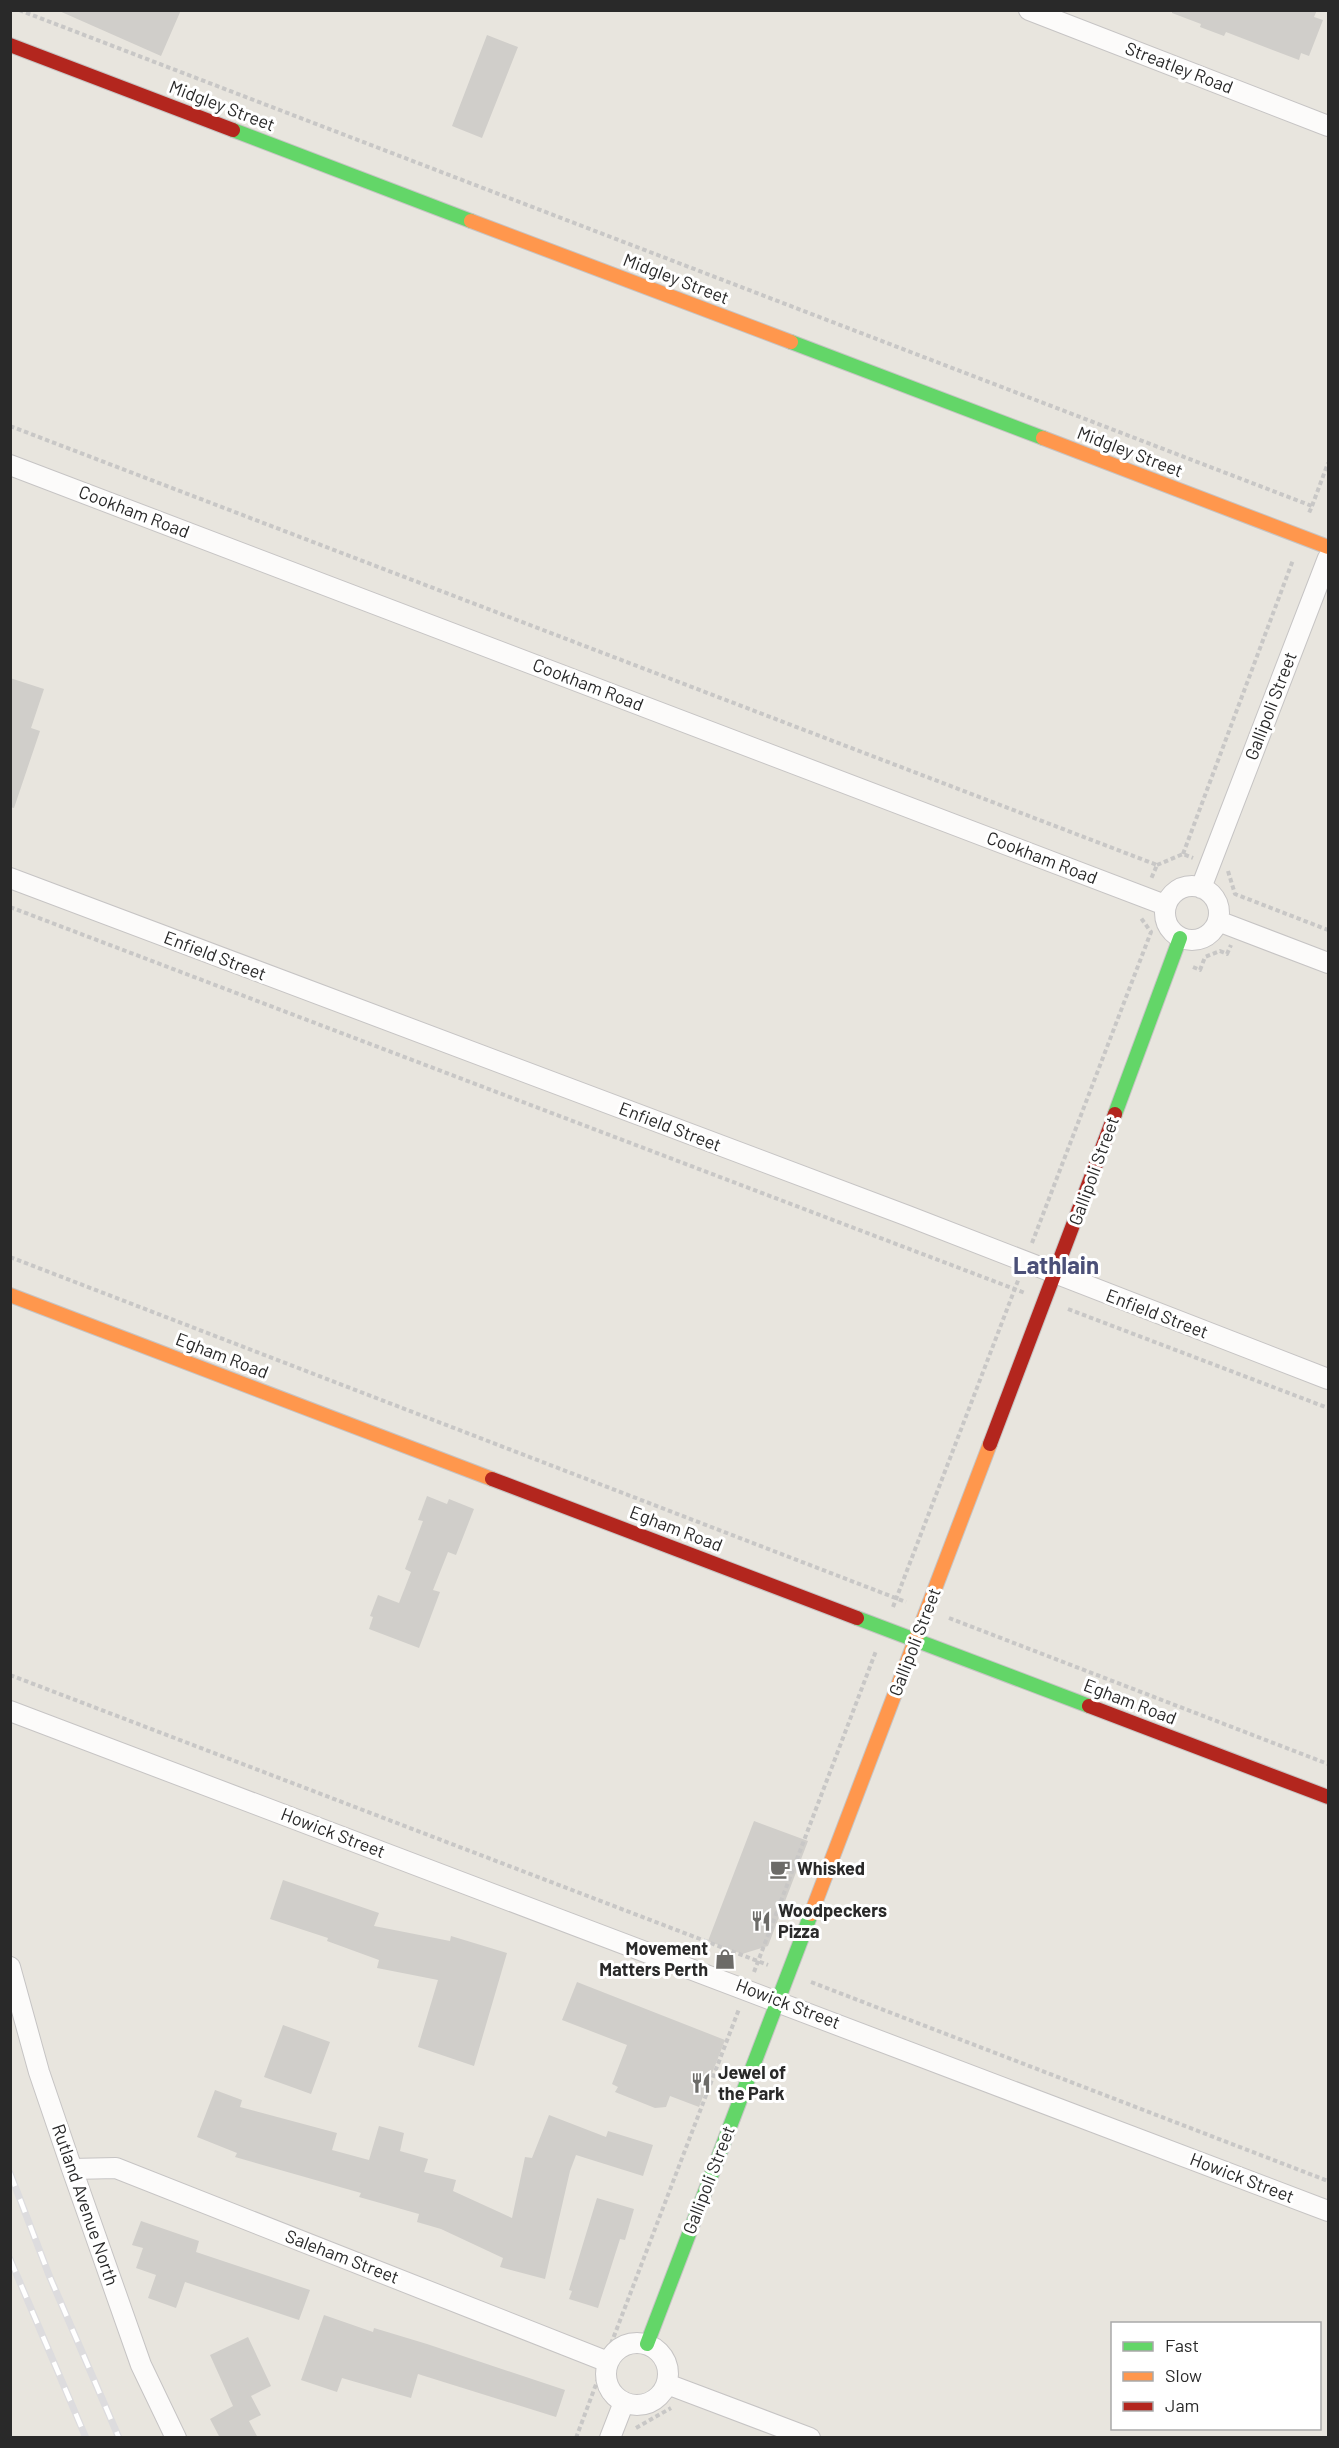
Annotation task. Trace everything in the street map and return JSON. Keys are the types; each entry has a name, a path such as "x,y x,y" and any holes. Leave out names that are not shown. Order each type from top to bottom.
{"street":[{"name":"Streatley Road","path":"1029,10 1329,126"},
{"name":"Midgley Street","path":"10,45 1329,547"},
{"name":"Cookham Road","path":"10,465 1165,905"},
{"name":"Gallipoli Street","path":"1202,888 1326,565"},
{"name":"Enfield Street","path":"10,878 908,1216 1024,1263 1329,1379"},
{"path":"1184,887 1202,888 1218,905 1218,921 1207,936 1189,941 1180,938 1168,928 1165,921 1165,905 1169,897 1184,887"},
{"path":"1218,921 1329,963"},
{"name":"Gallipoli Street","path":"647,2344 1055,1275 1180,938"},
{"name":"Egham Road","path":"10,1295 1329,1797"},
{"name":"Howick Street","path":"10,1711 778,2000 1329,2211"},
{"name":"Rutland Avenue North","path":"10,1967 39,2072 141,2365 176,2438"},
{"name":"Saleham Street","path":"72,2169 116,2169 607,2361"},
{"path":"676,2387 649,2402 637,2405 624,2402 608,2385 607,2361 624,2345 647,2344 657,2350 665,2360 676,2387 810,2438"},
{"path":"610,2438 624,2402"}],"path":[{"path":"19,10 1312,506"},
{"path":"10,426 1157,865 1183,854 1210,864 1230,872 1235,894 1329,930"},
{"path":"1183,854 1329,463"},
{"path":"1293,560 1326,565"},
{"path":"576,2438 1151,932 1137,913 1157,865"},
{"path":"1144,950 1200,970 1205,957 1220,951 1227,954 1251,900"},
{"path":"10,906 1329,1408"},
{"path":"10,1257 1329,1764"},
{"path":"10,1675 1329,2181"},
{"path":"634,2429 672,2407 679,2409 676,2387"}],"building":[{"path":"57,10 181,10 161,56"},
{"path":"1172,10 1317,10 1314,17 1323,20 1309,56 1301,53 1299,60 1226,32 1224,36 1200,27 1201,24 1172,13"},
{"path":"487,35 518,47 482,138 452,126"},
{"path":"10,678 44,689 31,728 40,731 14,808 10,807"},
{"path":"427,1496 447,1504 449,1499 474,1509 456,1555 448,1552 433,1590 440,1592 419,1648 369,1629 373,1617 370,1616 378,1595 399,1603 411,1572 405,1569 423,1521 418,1520"},
{"path":"754,1821 808,1841 768,1946 742,1954 708,1941"},
{"path":"283,1880 379,1913 374,1926 450,1941 451,1936 507,1953 474,2066 418,2047 438,1980 377,1968 379,1960 327,1941 328,1938 270,1919"},
{"path":"577,1982 725,2040 699,2107 670,2096 666,2107 655,2108 615,2092 618,2087 612,2084 627,2045 562,2020"},
{"path":"283,2025 330,2042 311,2094 264,2077"},
{"path":"215,2090 242,2100 240,2107 337,2133 332,2150 369,2160 379,2126 404,2133 400,2151 428,2159 424,2172 456,2180 453,2191 512,2218 525,2157 532,2158 549,2115 606,2137 608,2131 653,2145 643,2176 576,2155 570,2171 545,2279 500,2267 503,2258 441,2229 417,2222 419,2214 359,2197 361,2193 235,2157 237,2153 197,2137"},
{"path":"597,2198 634,2209 625,2240 620,2239 598,2308 569,2299 572,2291 569,2290"},
{"path":"141,2221 199,2241 196,2252 310,2290 299,2320 185,2282 176,2308 148,2298 156,2275 136,2268 143,2248 132,2245"},
{"path":"324,2315 373,2332 374,2328 427,2344 565,2390 556,2417 418,2374 411,2398 342,2378 337,2392 301,2380"},
{"path":"248,2337 271,2386 251,2396 261,2415 249,2421 258,2438 220,2438 210,2419 233,2406 210,2355"}],"railway":[{"path":"10,2173 49,2275 119,2438"},
{"path":"10,2259 86,2438"}],"traffic: fast":[{"path":"233,130 471,221"},
{"path":"791,342 1043,438"},
{"path":"1115,1114 1180,938"},
{"path":"857,1618 1089,1706"},
{"path":"647,2344 811,1914"}],"traffic: slow":[{"path":"471,221 791,342"},
{"path":"1043,438 1328,547"},
{"path":"10,1295 492,1479"},
{"path":"811,1914 990,1444"}],"traffic: jam":[{"path":"10,45 233,130"},
{"path":"990,1444 1115,1114"},
{"path":"492,1479 857,1618"},
{"path":"1089,1706 1328,1797"}],"place":[{"name":"Whisked","path":"780,1869"},
{"name":"Woodpeckers Pizza","path":"761,1921"},
{"name":"Movement Matters Perth","path":"725,1959"},
{"name":"Jewel of the Park","path":"701,2083"}],"district":[{"name":"Lathlain","path":"1056,1266"}]}
